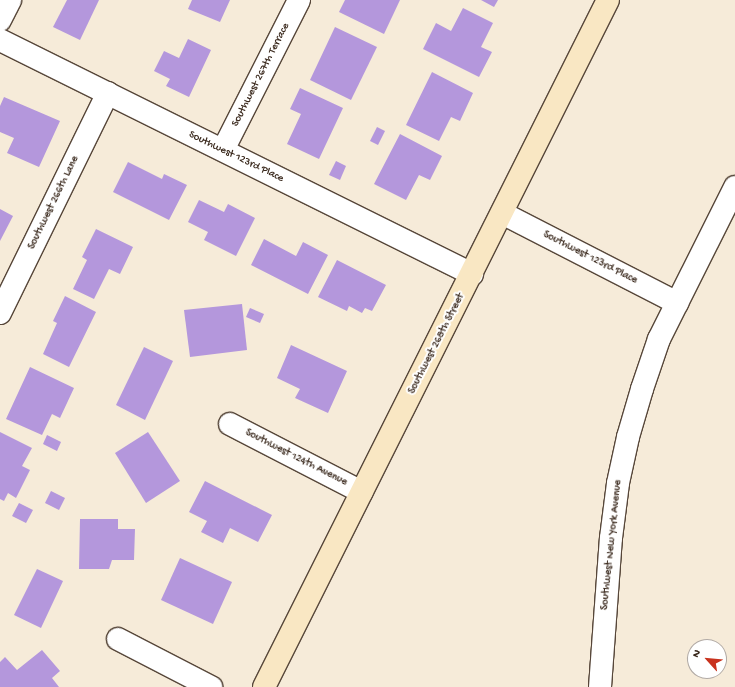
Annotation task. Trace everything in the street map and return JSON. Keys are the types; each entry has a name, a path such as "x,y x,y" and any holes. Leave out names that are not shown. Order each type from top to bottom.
{"main road":[{"name":"Southwest 268th Street","path":"264,687 608,0"}],"street":[{"path":"0,20 10,0"},
{"name":"Southwest 267th Terrace","path":"223,150 299,0"},
{"name":"Southwest 123rd Place","path":"0,40 472,274"},
{"name":"Southwest 266th Lane","path":"0,313 108,93"},
{"name":"Southwest New York Avenue","path":"600,687 611,538 620,475 628,437 659,339 735,187"},
{"name":"Southwest 123rd Place","path":"502,213 677,303"},
{"name":"Southwest 124th Avenue","path":"230,424 362,492"},
{"path":"118,639 211,687"}],"building":[{"path":"67,0 99,0 80,40 53,27"},
{"path":"192,0 230,0 220,22 188,9"},
{"path":"345,0 400,0 384,34 339,12"},
{"path":"481,0 498,0 494,7"},
{"path":"463,8 493,23 481,47 492,52 479,77 423,49 436,23 451,31"},
{"path":"335,27 377,47 351,100 310,80"},
{"path":"188,39 211,50 189,97 166,86 170,79 154,71 164,51 179,58"},
{"path":"432,72 473,93 460,121 451,117 439,141 406,125"},
{"path":"300,88 343,108 319,159 287,144 301,114 290,109"},
{"path":"4,97 60,121 39,167 7,153 14,138 0,132 0,106"},
{"path":"377,127 385,131 378,145 370,141"},
{"path":"400,134 442,156 430,180 419,175 406,200 374,184"},
{"path":"336,161 346,166 340,180 329,175"},
{"path":"128,162 162,179 164,174 187,185 169,220 113,192"},
{"path":"199,200 224,212 228,204 255,218 236,256 204,240 208,232 188,222"},
{"path":"0,209 13,216 0,241"},
{"path":"96,229 133,247 120,274 109,269 94,299 73,289 87,260 82,257"},
{"path":"264,239 296,256 303,242 328,255 308,294 251,265"},
{"path":"337,260 386,285 372,311 365,308 362,313 349,306 347,311 318,297"},
{"path":"65,296 96,312 69,367 43,354 57,323 53,321"},
{"path":"242,304 247,350 190,357 184,310"},
{"path":"250,308 264,314 260,323 246,317"},
{"path":"291,345 347,371 328,413 295,398 300,389 277,378"},
{"path":"144,347 173,361 145,420 116,405"},
{"path":"30,367 74,388 60,418 52,414 42,435 6,419"},
{"path":"0,432 32,448 22,466 30,470 16,498 8,493 4,501 0,499"},
{"path":"148,432 180,481 146,503 115,453"},
{"path":"47,435 61,442 57,451 43,444"},
{"path":"205,481 272,515 258,542 230,528 223,543 201,532 207,521 189,512"},
{"path":"51,491 65,498 59,510 45,503"},
{"path":"19,503 33,510 26,523 12,516"},
{"path":"80,519 118,519 118,529 135,529 134,560 112,560 109,569 79,569"},
{"path":"180,558 232,582 213,624 161,600"},
{"path":"37,569 63,581 41,628 14,615"},
{"path":"42,650 60,671 52,678 59,687 0,687 0,662 5,657 17,670"}]}
